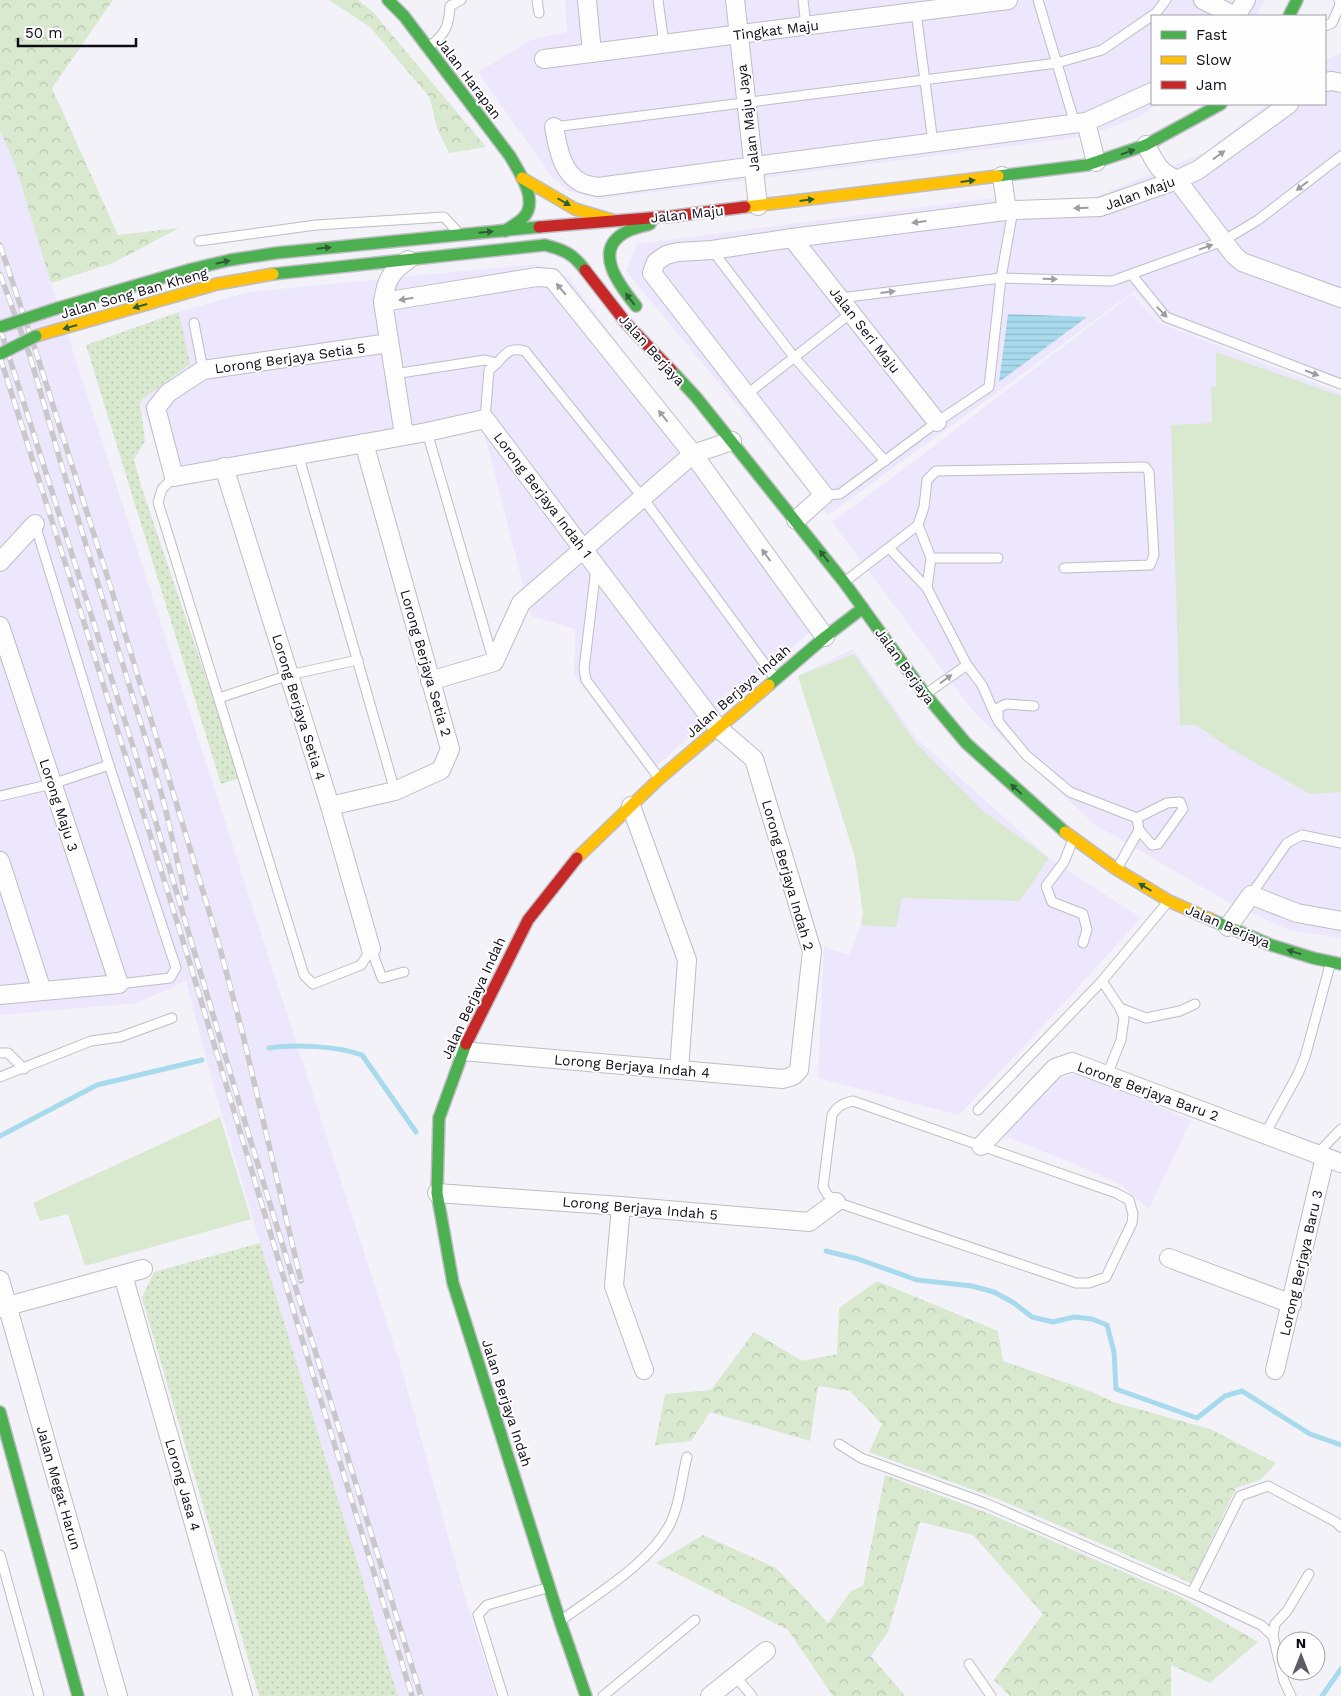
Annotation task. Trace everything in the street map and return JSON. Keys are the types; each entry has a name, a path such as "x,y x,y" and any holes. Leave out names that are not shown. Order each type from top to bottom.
{"main road":[{"name":"Jalan Harapan","path":"388,0 404,16 510,156 522,178 530,201 526,216 505,231"},
{"path":"1293,15 1297,0"},
{"name":"Jalan Maju","path":"276,253 459,234 674,216 1002,176 1096,162 1146,145 1219,105"},
{"path":"522,178 575,209 613,220"},
{"path":"642,313 616,280 609,262 611,247 622,234 674,216"},
{"name":"Jalan Berjaya","path":"408,259 545,245 563,250 576,258 627,324 696,398 796,520 864,608 925,694 966,743 1073,839 1116,869 1169,901 1271,945 1336,963"},
{"name":"Jalan Song Ban Kheng","path":"0,327 77,302 192,269 276,253"},
{"name":"Jalan Song Ban Kheng","path":"0,347 217,284 278,273 408,259"},
{"path":"0,354 36,336"},
{"path":"661,344 696,398"},
{"name":"Jalan Berjaya Indah","path":"586,1696 560,1621 453,1282 437,1193 439,1118 462,1051 528,920 576,859 659,779 825,637 864,608"},
{"path":"0,1412 78,1696"}],"street":[{"path":"587,0 592,53"},
{"name":"Jalan Maju Jaya","path":"735,0 758,206"},
{"name":"Tingkat Maju","path":"544,60 806,26 877,8 916,12 962,3 1008,0"},
{"path":"1204,0 1234,15"},
{"path":"1237,15 1246,0"},
{"path":"1326,82 1332,80 1341,83"},
{"path":"554,127 560,157 569,173 582,183 598,187 1081,123 1151,92"},
{"name":"Jalan Maju","path":"746,395 652,274 656,262 666,255 1010,210 1100,207 1177,180 1198,170 1288,105"},
{"path":"1081,123 1096,162"},
{"path":"1146,145 1164,174 1177,180 1234,255 1242,262 1341,298"},
{"path":"1002,176 1010,210"},
{"name":"Jalan Seri Maju","path":"792,238 937,422"},
{"path":"404,436 383,302 385,286 390,276 396,268 408,259"},
{"path":"383,302 538,277 552,278 693,454 825,637"},
{"name":"Lorong Berjaya Setia 5","path":"174,476 156,408 168,393 203,370 389,343"},
{"path":"746,395 824,495 796,520"},
{"name":"Lorong Berjaya Indah 1","path":"174,476 427,432 485,419 718,728"},
{"path":"430,681 494,662 521,603 693,454 732,441"},
{"name":"Lorong Berjaya Setia 2","path":"330,806 395,791 441,770 450,749 364,443"},
{"name":"Lorong Berjaya Setia 4","path":"224,467 330,806 371,949"},
{"path":"0,562 34,524"},
{"name":"Lorong Maju 3","path":"0,626 119,984"},
{"name":"Lorong Berjaya Indah 2","path":"718,728 754,759 812,951 799,1070"},
{"path":"631,806 687,960 679,1070"},
{"path":"0,864 42,991"},
{"path":"1228,927 1251,895 1297,913 1341,921"},
{"path":"0,995 119,984"},
{"name":"Lorong Berjaya Indah 4","path":"462,1051 784,1080 793,1076 799,1070"},
{"name":"Lorong Berjaya Baru 2","path":"981,1146 1055,1068 1072,1062 1328,1158"},
{"name":"Lorong Berjaya Baru 3","path":"1276,1370 1328,1158"},
{"name":"Lorong Berjaya Indah 5","path":"437,1193 809,1222 836,1202"},
{"path":"621,1206 614,1286 644,1370"},
{"path":"1169,1258 1292,1304"},
{"path":"4,1307 143,1269"},
{"name":"Lorong Jasa 4","path":"123,1274 244,1696"},
{"name":"Jalan Megat Harun","path":"0,1280 4,1307 118,1696"},
{"path":"710,1696 766,1651"}],"lane":[{"path":"428,48 442,36 449,22 450,6 461,0"},
{"path":"537,0 539,13"},
{"path":"658,0 664,44"},
{"path":"803,0 806,26"},
{"path":"1038,0 1057,63 1081,123"},
{"path":"1153,15 1166,0"},
{"path":"1326,26 1332,23 1340,5 1339,0"},
{"path":"916,12 932,143"},
{"path":"554,127 1057,63 1102,50 1151,16"},
{"path":"840,298 1001,278 1112,281 1223,241 1258,220 1341,156"},
{"path":"824,495 840,494 937,422 989,387 1010,210"},
{"path":"199,242 316,225 444,217 459,234"},
{"path":"712,250 794,357 885,461"},
{"path":"1132,275 1166,317 1341,384"},
{"path":"746,395 851,313"},
{"path":"194,323 203,370"},
{"path":"485,419 489,370 507,352 516,349 525,351 643,498 775,679"},
{"path":"394,374 485,360 497,363"},
{"path":"427,432 494,662"},
{"path":"298,454 395,791"},
{"path":"844,582 918,525 924,507 926,480 936,471 1145,467 1149,472 1154,555 1150,566 1064,568"},
{"path":"174,476 162,488 158,502 304,975 313,984 361,965 371,949"},
{"path":"34,524 109,765 176,968 170,978 119,984"},
{"path":"918,525 931,558 926,588"},
{"path":"888,548 926,588 967,664 982,684 998,721 1026,755 1070,792 1137,818 1167,803 1180,802 1183,809 1158,844 1152,845 1139,830 1137,818"},
{"path":"931,558 998,558"},
{"path":"596,566 584,669 586,680 659,779"},
{"path":"219,698 289,676 358,660"},
{"path":"925,694 967,664"},
{"path":"998,721 998,708 1006,704 1034,706"},
{"path":"0,796 52,784 109,765"},
{"path":"1116,869 1139,830"},
{"path":"1251,895 1288,843 1302,835 1341,843"},
{"path":"1073,839 1064,862 1046,886 1052,902 1083,914 1087,930 1083,943"},
{"path":"978,1110 1102,982 1169,901"},
{"path":"371,949 382,978 404,972"},
{"path":"1265,1134 1301,1066 1336,963"},
{"path":"1102,982 1120,1008 1124,1018 1121,1040 1107,1075"},
{"path":"1120,1008 1146,1018 1180,1011 1196,1004"},
{"path":"0,1077 91,1041 120,1037 172,1018"},
{"path":"0,1053 8,1053 24,1069"},
{"path":"853,1101 1116,1193 1128,1200 1134,1214 1132,1223 1106,1277 1089,1283 1076,1282 836,1202 827,1194 823,1187 832,1115 835,1109 846,1102 853,1101"},
{"path":"1328,1158 1341,1129"},
{"path":"839,1444 861,1458 985,1503 1192,1593 1261,1625 1273,1636"},
{"path":"560,1621 622,1576 651,1550 668,1526 680,1496 687,1456"},
{"path":"1192,1593 1240,1496 1268,1486 1336,1522 1341,1527"},
{"path":"0,1555 39,1696"},
{"path":"1291,1696 1284,1681 1273,1636 1275,1624 1288,1612 1309,1574"},
{"path":"502,1696 478,1615 487,1605 550,1587"},
{"path":"603,1696 695,1620"},
{"path":"969,1664 991,1696"},
{"path":"735,1676 752,1696"}],"shaded area":[{"path":"565,0 1265,0 1257,15 1151,15 1151,105 1156,105 1138,117 1088,136 600,199 569,191 552,177 478,72 531,40 567,32"},
{"path":"1341,53 1341,390 1160,322 1134,291 828,515 626,271 637,244 1008,196 1020,201 1092,198 1204,153 1266,105 1326,105 1326,60"},
{"path":"0,130 15,165 53,289 402,1370 467,1604 496,1696 398,1696 260,1243 210,1073 186,981 137,1003 0,1015"},
{"path":"536,264 569,278 825,619 648,773 574,675 575,629 531,616 483,428 166,473 140,401 189,364 179,312 248,292"},
{"path":"1132,294 1159,323 1341,393 1341,938 1289,930 1230,903 1094,824 973,711 832,522"},
{"path":"853,649 916,738 1049,858 1141,918 959,1115 818,1078 824,947 849,955 861,925 863,913 855,857 798,676"},
{"path":"1079,1074 1191,1120 1149,1209 1121,1185 1068,1161 1004,1136 1059,1078"}],"green space":[{"path":"0,0 113,0 52,88 118,235 179,228 113,263 51,283 15,165 0,130"},
{"path":"329,0 358,0 373,12 486,147 449,153 437,128 430,98 370,27"},
{"path":"179,312 190,364 140,401 145,441 134,459 142,489 240,778 221,784 86,345"},
{"path":"1216,352 1341,396 1341,792 1310,794 1231,749 1196,725 1180,725 1171,425 1212,423 1211,387 1216,386"},
{"path":"854,654 916,743 984,812 1049,858 1020,901 902,898 896,927 861,925 863,913 855,857 798,676"},
{"path":"220,1117 251,1219 85,1266 68,1214 40,1221 33,1203"},
{"path":"260,1243 398,1696 259,1696 142,1298 154,1272"},
{"path":"877,1281 998,1331 1003,1361 1090,1391 1113,1402 1210,1429 1276,1463 1260,1480 1236,1488 1191,1583 998,1499 869,1452 882,1424 850,1391 818,1386 810,1441 710,1412 691,1441 655,1445 665,1394 711,1390 754,1332 802,1361 837,1354 839,1308"},
{"path":"885,1475 990,1514 1181,1597 1258,1642 1210,1683 1171,1665 1171,1696 1010,1696 994,1680 1043,1614 973,1535 920,1522 888,1632 871,1656 905,1696 833,1696 788,1630 656,1563 703,1535 776,1568 828,1623 851,1591 863,1586"}],"water":[{"path":"1008,314 1087,317 999,382"}],"waterway":[{"path":"269,1048 291,1046 316,1047 362,1055 416,1132"},
{"path":"0,1136 97,1085 202,1060"},
{"path":"826,1251 858,1259 917,1280 972,1286 994,1292 1014,1303 1032,1317 1053,1322 1074,1317 1092,1319 1107,1325 1114,1352 1116,1389 1197,1418 1225,1396 1242,1391 1310,1434 1341,1445"},
{"path":"1322,1696 1341,1669"}],"railway":[{"path":"0,245 116,604 218,941 242,1031 301,1281"},
{"path":"0,274 30,356 150,753 165,807 186,898"},
{"path":"0,328 137,759 247,1129 421,1696"},
{"path":"0,357 188,957 302,1339 412,1696"}],"traffic: fast":[{"path":"388,0 404,16 510,156 522,178 529,194 528,210 522,219 505,231"},
{"path":"1290,15 1297,0"},
{"path":"998,176 1087,165 1146,145 1219,105"},
{"path":"636,306 612,270 610,250 615,241 624,233 650,224"},
{"path":"58,308 192,269 230,260 276,253 539,227"},
{"path":"273,274 545,245 568,253 585,270"},
{"path":"0,327 58,308"},
{"path":"0,354 36,336"},
{"path":"671,370 696,397 844,582 925,694 966,743 1065,832"},
{"path":"769,685 825,637 863,608"},
{"path":"1212,920 1271,945 1313,958 1341,964"},
{"path":"466,1044 439,1118 437,1193 453,1283 560,1621 586,1696"},
{"path":"0,1412 78,1696"}],"traffic: slow":[{"path":"745,207 998,176"},
{"path":"522,178 575,209 612,220"},
{"path":"36,336 217,284 273,274"},
{"path":"577,858 659,779 769,685"},
{"path":"1065,832 1116,869 1169,901 1212,920"}],"traffic: jam":[{"path":"539,227 674,216 745,207"},
{"path":"585,270 627,324 671,370"},
{"path":"466,1044 528,920 577,858"}]}
